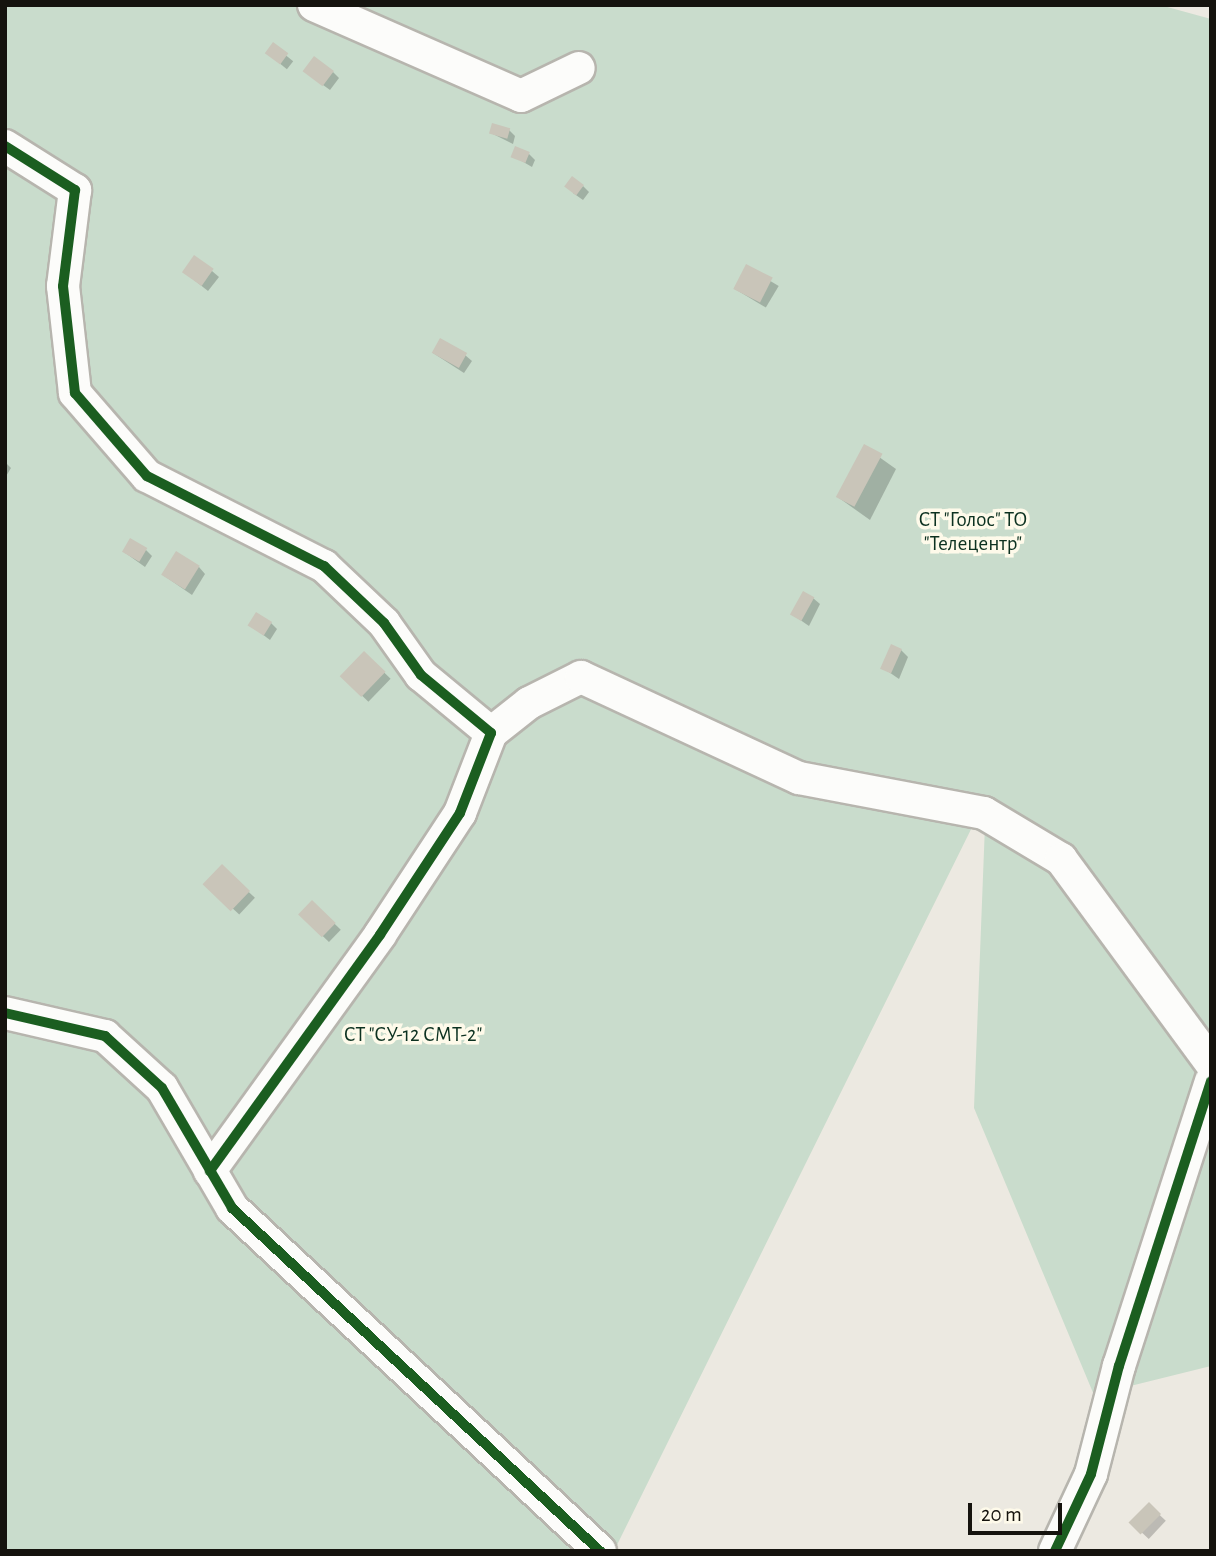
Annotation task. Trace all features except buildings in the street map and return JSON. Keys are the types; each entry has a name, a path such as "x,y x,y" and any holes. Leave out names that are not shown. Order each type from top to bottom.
{"street":[{"path":"314,5 521,96 579,68"},
{"path":"5,146 75,190 64,286 75,393 147,476 324,566 384,623 421,675 491,733"},
{"path":"210,1171 380,935 460,813 491,733 529,703 581,677 799,778 984,813 1061,859 1211,1063"},
{"path":"5,1013 105,1036 162,1088 232,1208 600,1551"},
{"path":"1055,1551 1091,1474 1119,1366 1211,1083"}],"green space":[{"name":"СТ \"СУ-12 СМТ-2\"","path":"5,5 1160,5 1211,19 1211,1366 1094,1395 974,1108 986,799 614,1551 5,1551"}],"cycle path":[{"path":"5,146 75,190 63,286 75,393 147,476 324,566 384,623 421,675 491,733 460,813 380,935 210,1171"},
{"path":"5,1013 105,1036 162,1088 232,1208 600,1551"},
{"path":"1055,1551 1091,1474 1119,1366 1211,1082"}],"park label":[{"name":"СТ \"Голос\" ТО \"Телецентр\"","path":"973,532"}]}
